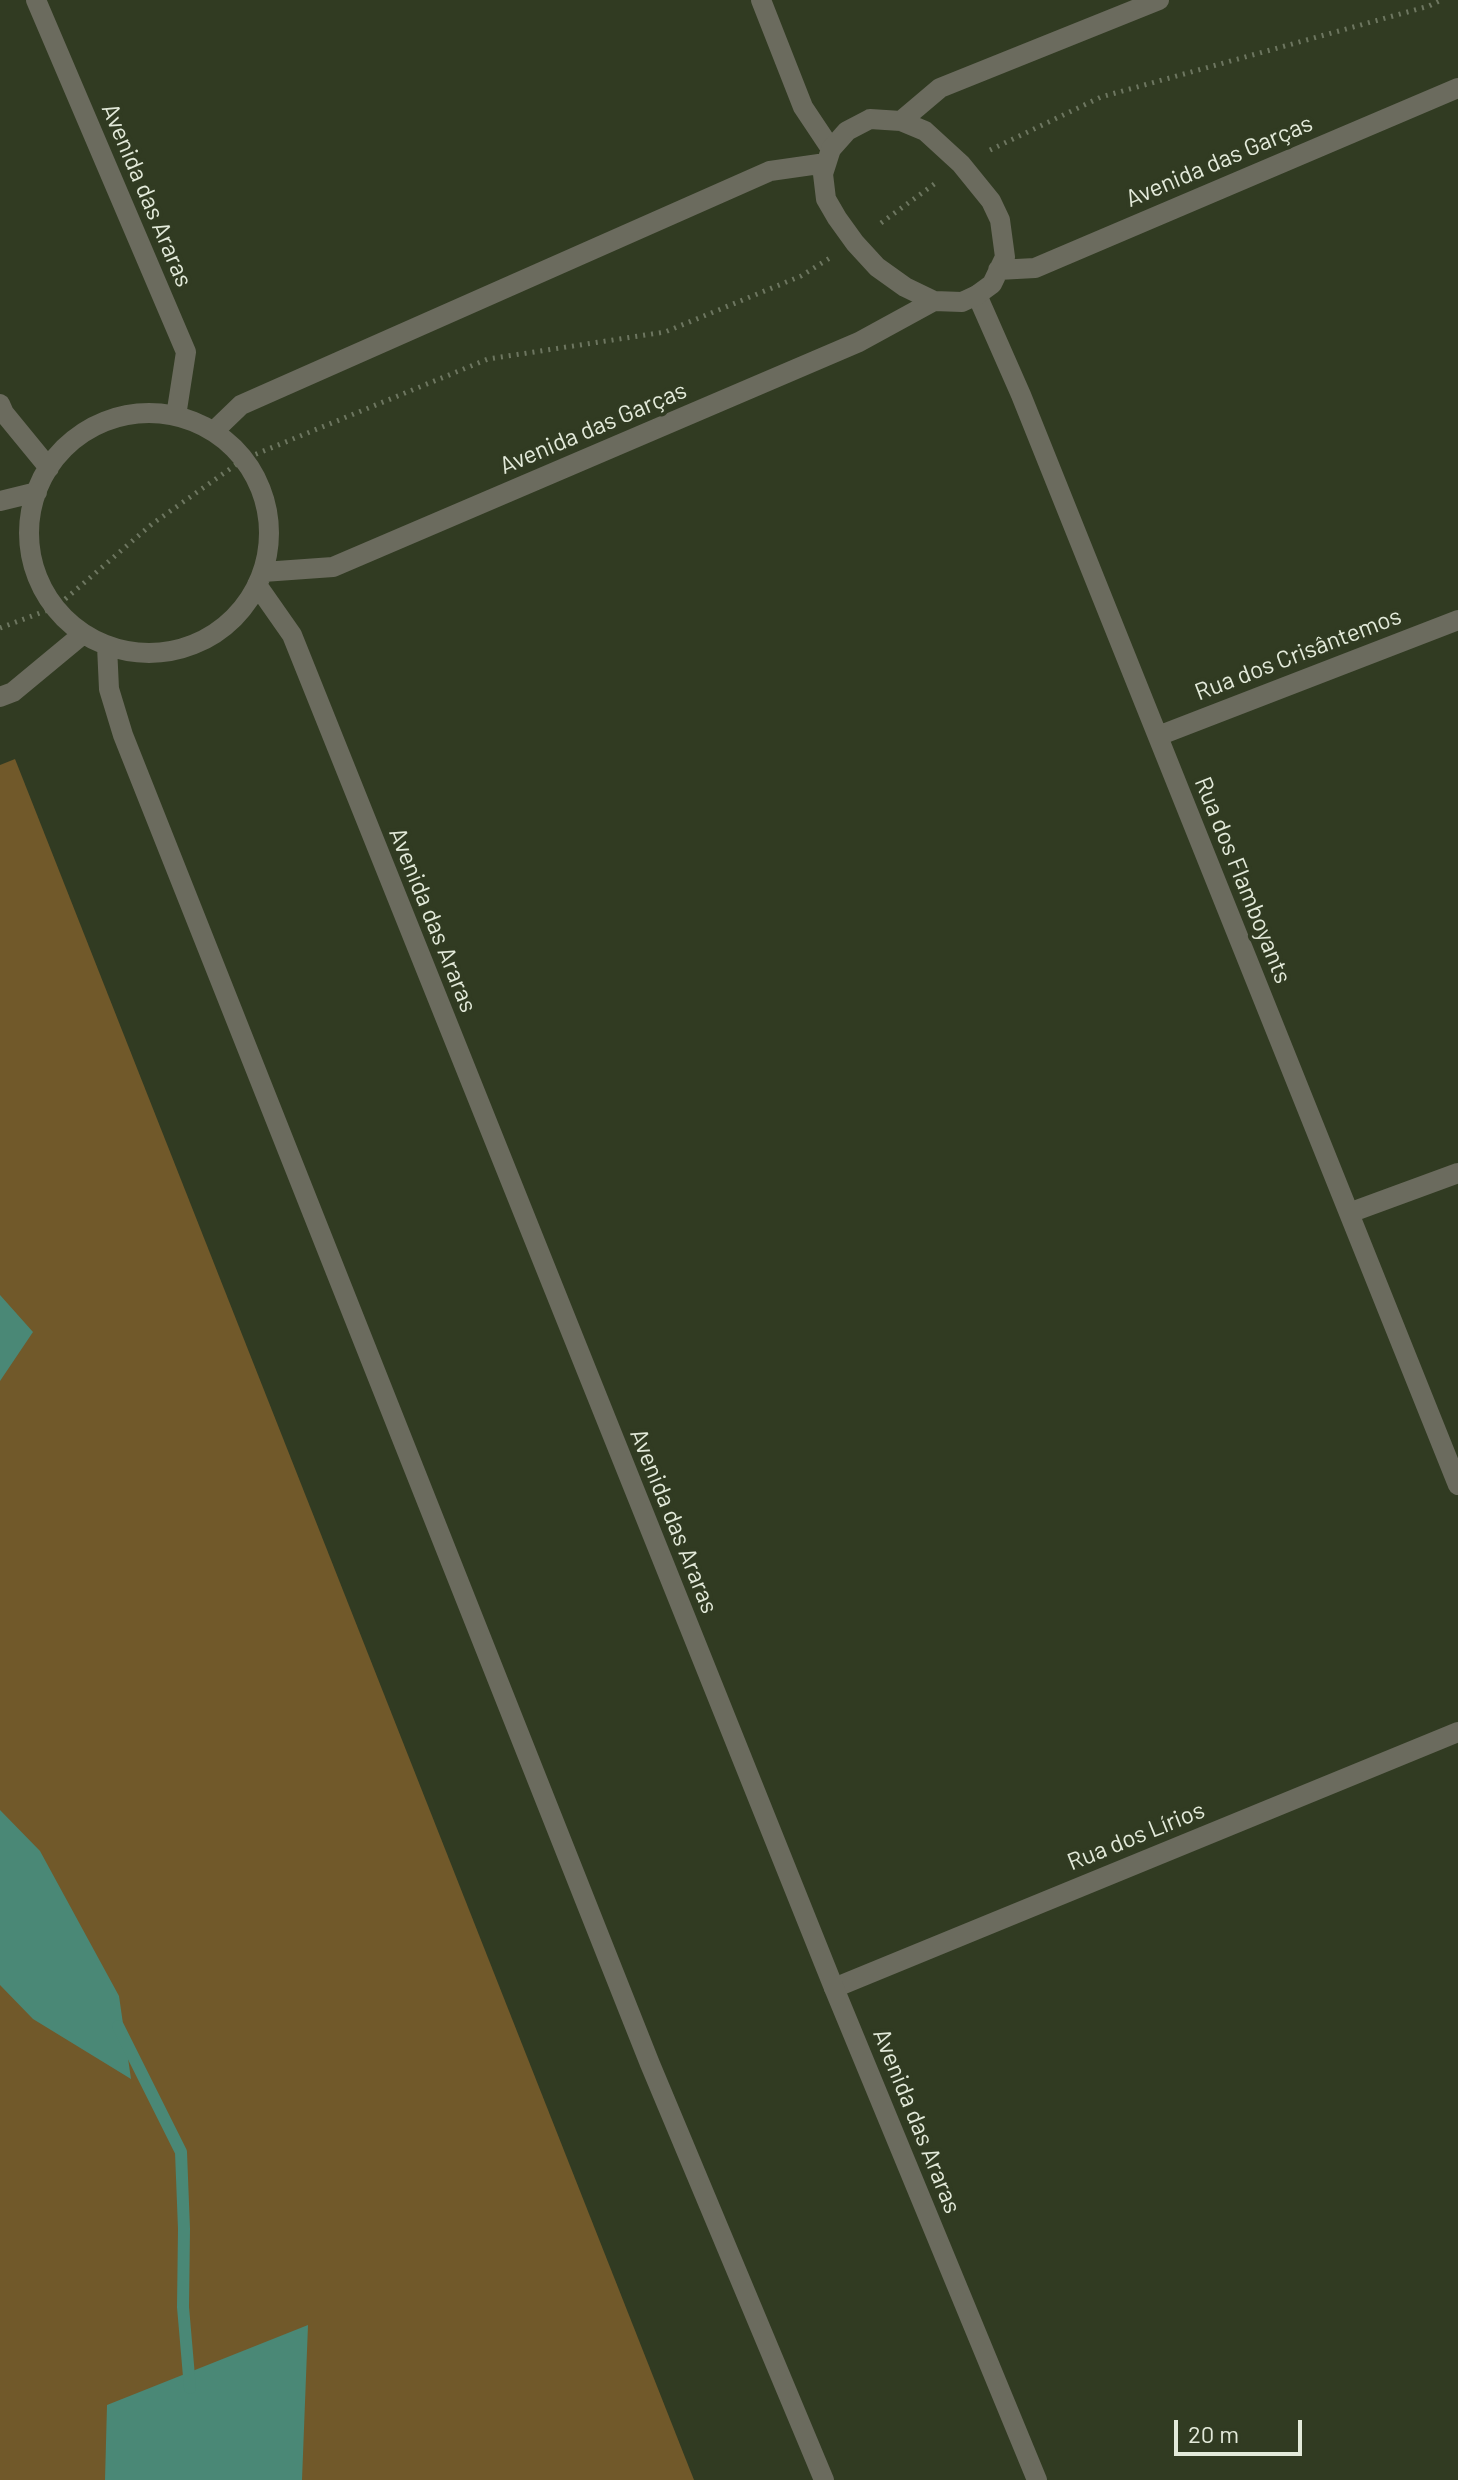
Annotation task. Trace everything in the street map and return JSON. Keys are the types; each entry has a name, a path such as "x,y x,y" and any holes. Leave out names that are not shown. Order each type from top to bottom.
{"street":[{"name":"Avenida das Araras","path":"36,0 186,352 176,416"},
{"path":"761,0 803,107 828,156"},
{"path":"901,121 940,88 1159,0"},
{"name":"Avenida das Garças","path":"998,270 1035,268 1458,88"},
{"path":"870,119 901,121 925,131 961,164 991,201 1000,220 1005,257 992,284 962,302 934,301 905,287 877,267 855,243 826,199 823,174 828,156 847,131 870,119"},
{"path":"214,431 241,405 770,171 828,156"},
{"name":"Rua dos Flamboyants","path":"977,295 1021,395 1458,1485"},
{"name":"Avenida das Garças","path":"260,579 333,567 859,342 934,301"},
{"path":"0,404 49,468"},
{"path":"152,412 176,416 214,431 244,459 263,492 269,519 269,545 260,579 245,604 231,621 194,644 172,651 151,653 107,646 83,634 46,596 35,571 30,545 30,518 37,492 49,468 64,449 83,433 104,421 127,415 152,412"},
{"path":"0,501 37,492"},
{"name":"Avenida das Araras","path":"260,579 292,635 834,1988 1037,2480"},
{"name":"Rua dos Crisântemos","path":"1158,736 1458,620"},
{"path":"0,697 13,692 83,634"},
{"path":"107,646 109,689 123,735 644,2049 824,2480"},
{"path":"1349,1213 1458,1173"},
{"name":"Rua dos Lírios","path":"834,1988 1458,1732"}],"path":[{"path":"0,628 56,607 152,524 244,459 488,359 665,332 801,276 855,243 961,164 1101,97 1429,6 1441,0"}],"shaded area":[{"path":"15,759 694,2480 0,2480 0,765"}],"water":[{"path":"0,1295 33,1332 0,1381"},
{"path":"0,1810 40,1851 119,1996 131,2079 33,2019 0,1985"},
{"path":"308,2325 302,2480 105,2480 107,2405"}],"waterway":[{"path":"118,2026 181,2152 183,2307 190,2388"}]}
